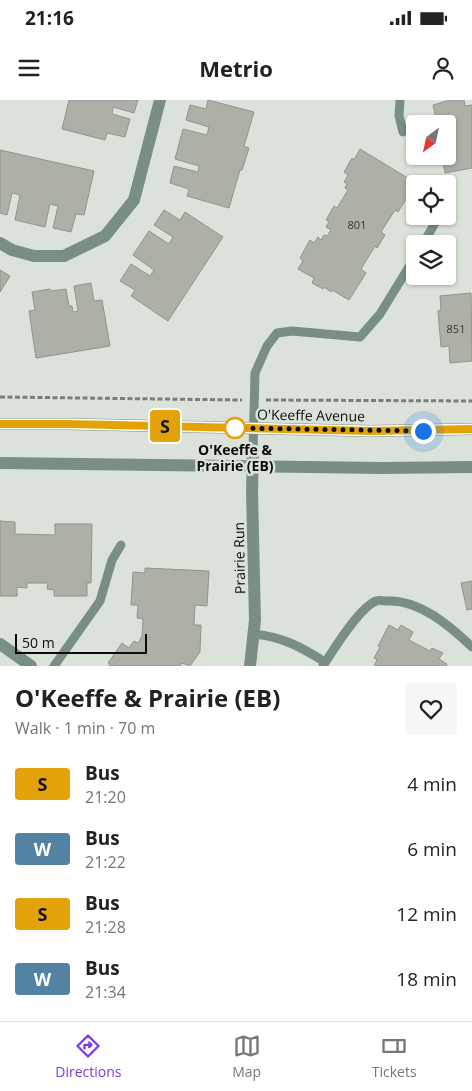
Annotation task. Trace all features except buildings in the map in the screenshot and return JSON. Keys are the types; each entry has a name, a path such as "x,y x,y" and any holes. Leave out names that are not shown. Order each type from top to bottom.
{"street":[{"path":"0,243 12,250 34,256 64,256 105,236 134,200 160,100"},
{"name":"O'Keeffe Avenue","path":"0,424 371,431 472,430"},
{"name":"Prairie Run","path":"250,666 255,620 253,450"},
{"path":"0,463 381,468 472,467"},
{"path":"0,644 31,666"}],"lane":[{"path":"400,100 399,116 403,132"},
{"path":"253,450 255,373 267,346 277,333 292,330 360,337 380,314 406,272"},
{"path":"54,666 100,602 112,560 121,545"},
{"path":"254,634 280,638 297,645 324,664 344,632 367,608 376,601 401,601 417,606 437,618 472,647"}],"path":[{"path":"0,397 472,401"}],"bus line":[{"name":"S","path":"0,424 371,431 458,431 472,429"}],"place":[{"name":"O'Keeffe & Prairie (EB)","path":"235,428"}],"route":[{"path":"235,428 423,431"}]}
